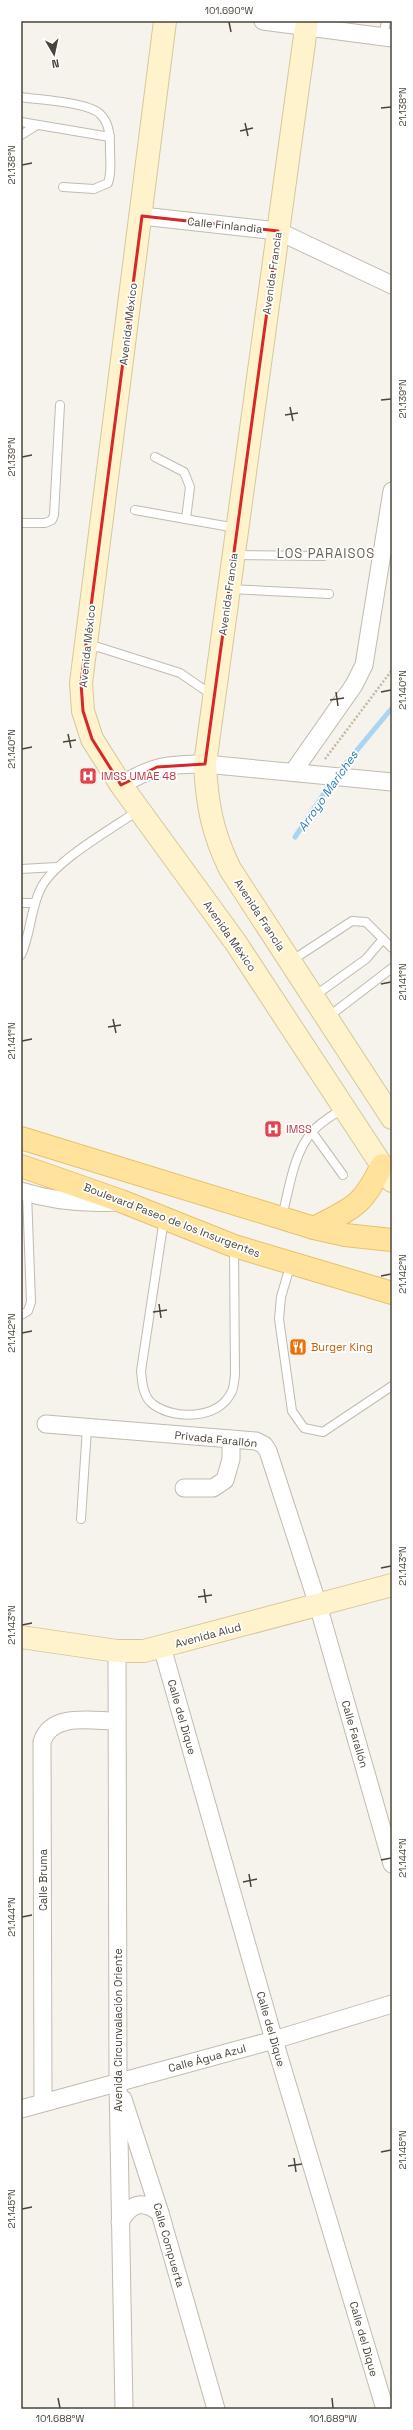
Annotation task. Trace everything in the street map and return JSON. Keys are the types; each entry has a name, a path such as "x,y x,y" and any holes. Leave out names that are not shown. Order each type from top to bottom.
{"main road":[{"path":"21,1138 314,1228 345,1235 392,1240"},
{"name":"Boulevard Paseo de los Insurgentes","path":"21,1166 121,1201 234,1246 392,1293"},
{"path":"314,1228 349,1210 363,1199 387,1173"}],"street":[{"name":"Avenida México","path":"165,21 142,216 81,683 83,711 92,739 121,784 236,943 387,1173"},
{"path":"263,21 306,23 387,32"},
{"name":"Avenida Francia","path":"306,23 205,764 207,805 213,829 230,869 392,1118"},
{"name":"Calle Finlandia","path":"142,216 278,231 392,285"},
{"path":"293,772 354,685 364,665 392,491"},
{"path":"121,784 157,767 175,764 205,764 366,778 392,782"},
{"path":"24,1192 76,1203 121,1201"},
{"name":"Privada Farallón","path":"46,1424 256,1441 264,1445 268,1451 318,1605"},
{"path":"184,1488 213,1488 225,1480 231,1459 232,1439"},
{"name":"Avenida Alud","path":"21,1637 117,1651 144,1651 162,1648 392,1585"},
{"name":"Calle Farallón","path":"318,1605 392,1864"},
{"name":"Calle del Dique","path":"162,1648 274,2040 385,2409"},
{"name":"Avenida Circunvalación Oriente","path":"117,1651 118,2082 124,2409"},
{"name":"Calle Bruma","path":"43,2102 42,1742 45,1732 53,1725 64,1721 116,1721"},
{"name":"Calle Água Azul","path":"21,2109 274,2040 392,2004"},
{"name":"Calle Compuerta","path":"118,2082 160,2213 216,2409"},
{"path":"120,2222 126,2211 138,2205 152,2207 160,2213"}],"lane":[{"path":"21,97 90,108 101,114 107,123 110,136 111,176 108,183 94,189 63,187"},
{"path":"21,122 110,136"},
{"path":"21,135 37,125"},
{"path":"21,523 45,523 52,520 54,515 60,405"},
{"path":"155,458 184,472 190,487 186,519"},
{"path":"135,510 237,529"},
{"path":"234,555 324,556"},
{"path":"229,589 329,594"},
{"path":"86,648 98,648 180,673 214,697"},
{"path":"21,955 26,944 35,903 46,879 57,867 140,810"},
{"path":"21,869 57,867"},
{"path":"21,903 35,903"},
{"path":"291,962 352,920 366,922 392,948"},
{"path":"314,997 366,960 383,939"},
{"path":"327,1018 392,968"},
{"path":"282,1219 300,1154 312,1132 344,1108"},
{"path":"312,1132 343,1174"},
{"path":"21,1315 28,1311 31,1302 24,1192"},
{"path":"164,1218 141,1371 143,1390 153,1405 173,1412 200,1415 220,1407 232,1393 235,1375 234,1246"},
{"path":"292,1263 281,1297 279,1319 292,1411 304,1428 323,1432 392,1386"},
{"path":"81,1519 87,1428"}],"highlighted area":[{"path":"142,216 278,231 205,764 157,767 121,785 92,739 83,711 81,683"}],"waterway":[{"name":"Arroyo Mariches","path":"338,773 392,708"},
{"name":"Arroyo Mariches","path":"295,837 333,780"}],"place":[{"name":"IMSS UMAE 48","path":"88,776"},
{"name":"IMSS","path":"273,1129"},
{"name":"Burger King","path":"298,1347"}],"district":[{"name":"LOS PARAISOS","path":"326,553"}]}
